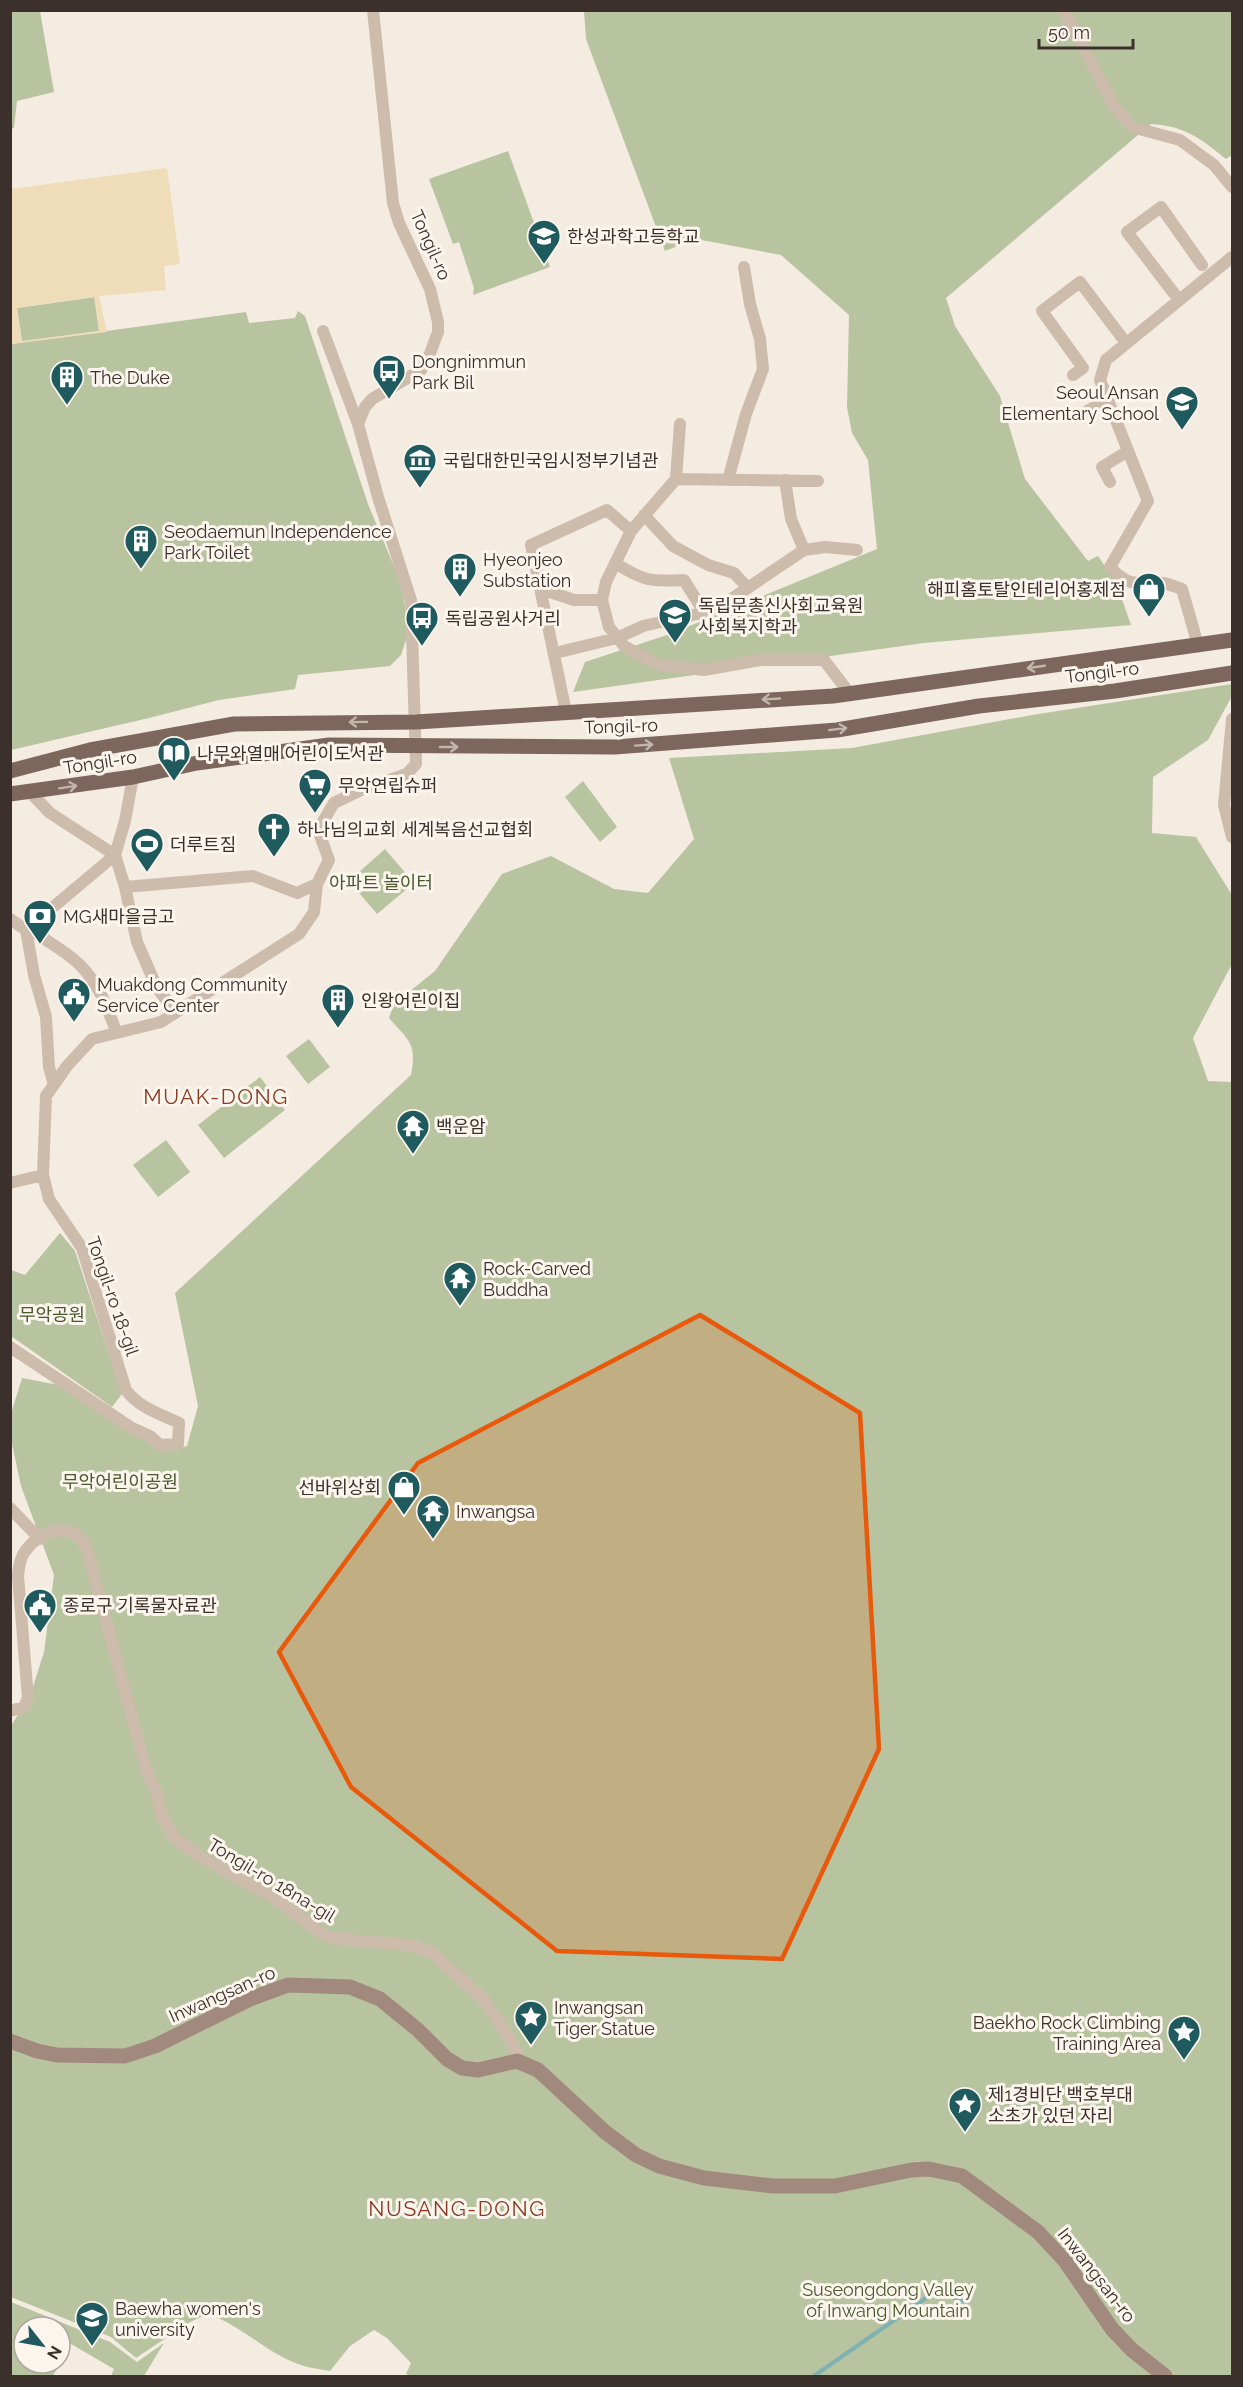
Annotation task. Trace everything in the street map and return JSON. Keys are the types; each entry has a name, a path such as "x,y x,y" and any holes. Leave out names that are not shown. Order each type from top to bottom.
{"main road":[{"name":"Tongil-ro","path":"10,771 90,750 234,724 416,722 850,694 1233,640"},
{"name":"Tongil-ro","path":"10,794 133,777 197,763 329,745 615,747 837,730 979,706 1115,691 1233,673"}],"street":[{"name":"Tongil-ro","path":"358,424 365,407 372,399 421,370 428,359 438,332 438,322 430,289 399,223 393,203 373,10"},
{"path":"1064,10 1115,108 1132,127 1180,140 1214,165 1233,187"},
{"path":"1179,300 1127,232 1161,207 1202,265"},
{"path":"1198,645 1182,590 1163,583 1135,585 1121,578 1110,567 1148,501 1100,380 1107,360 1233,257"},
{"path":"728,480 746,414 764,369 760,339 750,304 744,267"},
{"path":"1073,375 1083,368 1042,311 1080,282 1126,343"},
{"path":"323,331 358,424 381,507 411,600 416,722"},
{"path":"1087,411 1108,400"},
{"path":"680,424 676,479 631,531 606,582 602,600 609,627 624,646 656,664 704,670 760,660 824,660 850,694"},
{"path":"1110,482 1102,467 1128,451"},
{"path":"676,479 818,482"},
{"path":"785,480 791,519 804,550"},
{"name":"Tongil-ro","path":"566,712 531,545 607,510 631,531"},
{"path":"644,515 673,546 708,565 734,573 747,587"},
{"path":"555,653 617,638 644,626 715,610 804,550 825,547 857,550"},
{"path":"615,563 640,578 659,582 684,580 704,612"},
{"path":"541,589 574,600 602,600"},
{"path":"1233,720 1224,806 1233,837"},
{"name":"Tongil-ro 18-gil","path":"10,1347 132,1428 150,1436 160,1445 178,1444 179,1422 152,1411 131,1397 126,1390 81,1248 49,1199 43,1175 46,1096 67,1066 92,1039 116,1031 161,1022 299,934 314,912 317,884 329,860 318,830 334,803 365,788 407,774 417,764 416,722"},
{"path":"10,929 28,930 115,855 125,821 133,777"},
{"path":"30,792 50,813 115,855 125,886 137,942 158,988 175,1011"},
{"path":"125,886 253,876 297,892 317,884"},
{"path":"10,919 79,963 105,1000 116,1031"},
{"path":"28,930 34,975 46,1017 54,1086"},
{"path":"10,1183 43,1175"},
{"path":"10,1508 40,1539 24,1553 19,1564 18,1576 28,1698 24,1707 10,1711"},
{"name":"Tongil-ro 18na-gil","path":"40,1539 49,1532 72,1532 82,1538 87,1549 146,1769 157,1794 160,1814 174,1838 197,1855 270,1895 324,1935 338,1939 410,1945 431,1952 483,1999 507,2034 516,2051 518,2061"},
{"name":"Inwangsan-ro","path":"10,2041 37,2051 57,2055 125,2056 155,2046 250,1999 288,1985 351,1987 380,1999 418,2030 447,2059 462,2068 478,2070 518,2061 538,2070 604,2132 636,2155 659,2166 704,2178 773,2186 835,2186 911,2170 929,2169 962,2176 1038,2232 1065,2261 1112,2329 1132,2350 1165,2376"}],"highlighted area":[{"path":"700,1315 860,1413 879,1749 782,1959 557,1951 351,1787 279,1652 418,1463"}],"green space":[{"path":"11,10 40,11 54,92 17,101 14,128 11,129"},
{"path":"584,11 1232,11 1232,155 1226,159 1192,134 1173,127 1151,124 946,298 955,326 1000,396 1025,479 1088,561 1098,556 1116,582 1131,625 924,643 573,692 585,662 670,634 877,549 868,460 852,433 847,407 849,315 781,255 696,239 665,251 586,39"},
{"path":"508,151 550,267 473,295 474,288 459,242 453,244 429,179"},
{"path":"95,297 99,331 22,342 17,308"},
{"path":"298,311 305,316 368,504 403,588 408,634 401,655 390,666 298,675 295,689 219,700 11,750 11,344 246,312 249,323 295,318"},
{"path":"1232,684 1232,696 1208,740 1153,777 1152,833 1196,837 1232,895 1232,964 1193,1038 1208,1081 1232,1082 1232,2376 411,2376 406,2374 411,2363 387,2338 374,2330 350,2346 330,2371 286,2359 231,2325 208,2314 190,2322 136,2358 111,2337 72,2321 72,2315 56,2315 11,2297 11,1726 31,1693 44,1652 54,1575 21,1486 11,1439 10,1417 22,1378 69,1387 174,1449 187,1446 198,1406 175,1293 411,1075 413,1056 410,1043 389,1018 394,1004 435,971 502,874 551,856 614,889 648,893 694,839 669,758 852,748 1032,715"},
{"path":"583,781 617,827 600,842 565,797"},
{"name":"아파트 놀이터","path":"385,849 414,883 377,914 349,881"},
{"path":"309,1039 330,1067 308,1084 286,1056"},
{"path":"260,1077 285,1110 224,1158 198,1125"},
{"path":"166,1140 190,1172 158,1197 133,1165"},
{"name":"무악공원","path":"60,1233 75,1251 122,1394 112,1407 11,1336 11,1270 25,1275"},
{"path":"11,2302 43,2315 12,2315 12,2375 53,2376 11,2376"},
{"path":"72,2327 110,2342 137,2362 164,2343 144,2376 111,2376 114,2369 72,2345"}],"sand":[{"path":"167,168 180,264 164,266 166,290 99,296 107,332 11,344 11,189","holes":["94,297 99,331 22,341 17,308"]}],"waterway":[{"path":"814,2376 936,2291 964,2301"}],"place":[{"name":"한성과학고등학교","path":"544,265"},
{"name":"Dongnimmun Park Bil","path":"389,400"},
{"name":"The Duke","path":"67,406"},
{"name":"Seoul Ansan Elementary School","path":"1182,431"},
{"name":"국립대한민국임시정부기념관","path":"420,489"},
{"name":"Seodaemun Independence Park Toilet","path":"141,570"},
{"name":"Hyeonjeo Substation","path":"460,598"},
{"name":"해피홈토탈인테리어홍제점","path":"1149,618"},
{"name":"독립문총신사회교육원 사회복지학과","path":"675,644"},
{"name":"독립공원사거리","path":"422,647"},
{"name":"나무와열매 어린이도서관","path":"174,782"},
{"name":"무악연립슈퍼","path":"315,814"},
{"name":"하나님의교회 세계복음선교협회","path":"274,858"},
{"name":"더루트짐","path":"147,873"},
{"name":"MG새마을금고","path":"40,945"},
{"name":"Muakdong Community Service Center","path":"74,1023"},
{"name":"인왕어린이집","path":"338,1029"},
{"name":"백운암","path":"413,1155"},
{"name":"Rock-Carved Buddha","path":"460,1307"},
{"name":"선바위상회","path":"404,1516"},
{"name":"Inwangsa","path":"433,1540"},
{"name":"종로구 기록물자료관","path":"40,1634"},
{"name":"Inwangsan Tiger Statue","path":"531,2046"},
{"name":"Baekho Rock Climbing Training Area","path":"1184,2061"},
{"name":"제1경비단 백호부대 소초가 있던 자리","path":"965,2133"},
{"name":"Baewha women's university","path":"92,2347"}],"district":[{"name":"MUAK-DONG","path":"216,1096"},
{"name":"NUSANG-DONG","path":"457,2208"}],"park label":[{"name":"무악어린이공원","path":"120,1481"},
{"name":"Suseongdong Valley of Inwang Mountain","path":"888,2299"}]}
